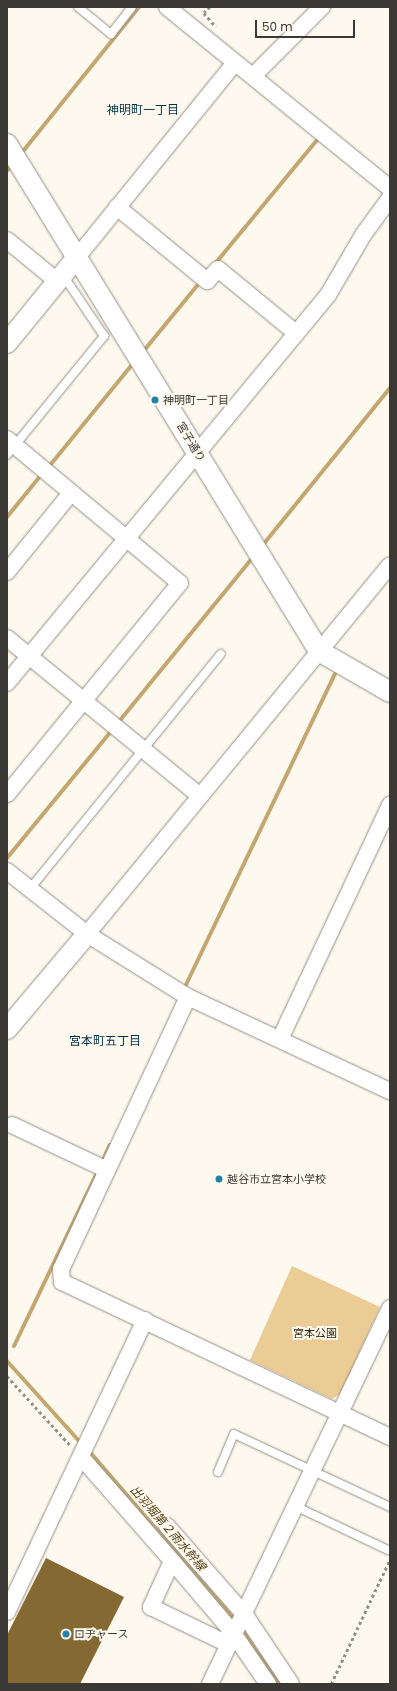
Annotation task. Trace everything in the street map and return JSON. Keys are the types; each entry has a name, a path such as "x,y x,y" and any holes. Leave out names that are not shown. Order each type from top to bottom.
{"street":[{"path":"253,76 322,7"},
{"path":"169,8 390,188"},
{"path":"7,343 235,63"},
{"name":"宮子通り","path":"7,144 78,256 319,651 390,692"},
{"path":"7,683 125,537 328,295 363,235 390,198"},
{"path":"117,207 207,281 218,269 296,333"},
{"path":"7,240 60,278"},
{"path":"7,794 82,700 180,583 71,493 10,447"},
{"path":"7,572 71,493"},
{"path":"7,1029 87,934 198,795 390,565"},
{"path":"7,638 198,795"},
{"path":"280,1039 390,805"},
{"path":"7,871 29,890 87,934 188,996 390,1091"},
{"path":"188,996 105,1169 61,1269 62,1282 390,1437"},
{"path":"12,1125 105,1169"},
{"path":"210,1684 231,1638 245,1615 297,1507 390,1308"},
{"path":"7,1612 145,1320"},
{"path":"81,1456 172,1561 268,1684"},
{"path":"166,1526 245,1615 291,1684"},
{"path":"172,1561 151,1607 231,1638"}],"lane":[{"path":"78,7 111,34 132,7"},
{"path":"10,447 104,336 60,278"},
{"path":"29,890 221,654"},
{"path":"218,1472 234,1434 390,1507"},
{"path":"297,1507 389,1554"}],"path":[{"path":"7,1376 81,1456"},
{"path":"331,1684 389,1554"}],"green space":[{"name":"宮本公園","path":"292,1266 380,1307 340,1394 332,1399 250,1360"}],"building":[{"path":"46,1558 124,1597 80,1684 7,1684 7,1635"}],"waterway":[{"path":"20,155 139,7"},
{"path":"214,265 317,140"},
{"path":"7,171 12,165"},
{"path":"142,353 201,281"},
{"path":"47,469 135,361"},
{"path":"262,546 390,388"},
{"path":"7,517 42,474"},
{"path":"117,724 254,556"},
{"path":"183,991 335,674"},
{"path":"7,858 112,730"},
{"path":"101,1164 110,1145"},
{"path":"14,1346 98,1171"},
{"name":"出羽堀第２雨水幹線","path":"7,1361 80,1442"},
{"name":"出羽堀第２雨水幹線","path":"89,1451 233,1618"},
{"name":"出羽堀第２雨水幹線","path":"244,1633 279,1684"}],"place":[{"name":"神明町一丁目","path":"155,400"},
{"name":"越谷市立宮本小学校","path":"219,1179"},
{"name":"ロヂャース","path":"66,1634"}],"district":[{"name":"神明町一丁目","path":"143,110"},
{"name":"宮本町五丁目","path":"105,1041"}]}
